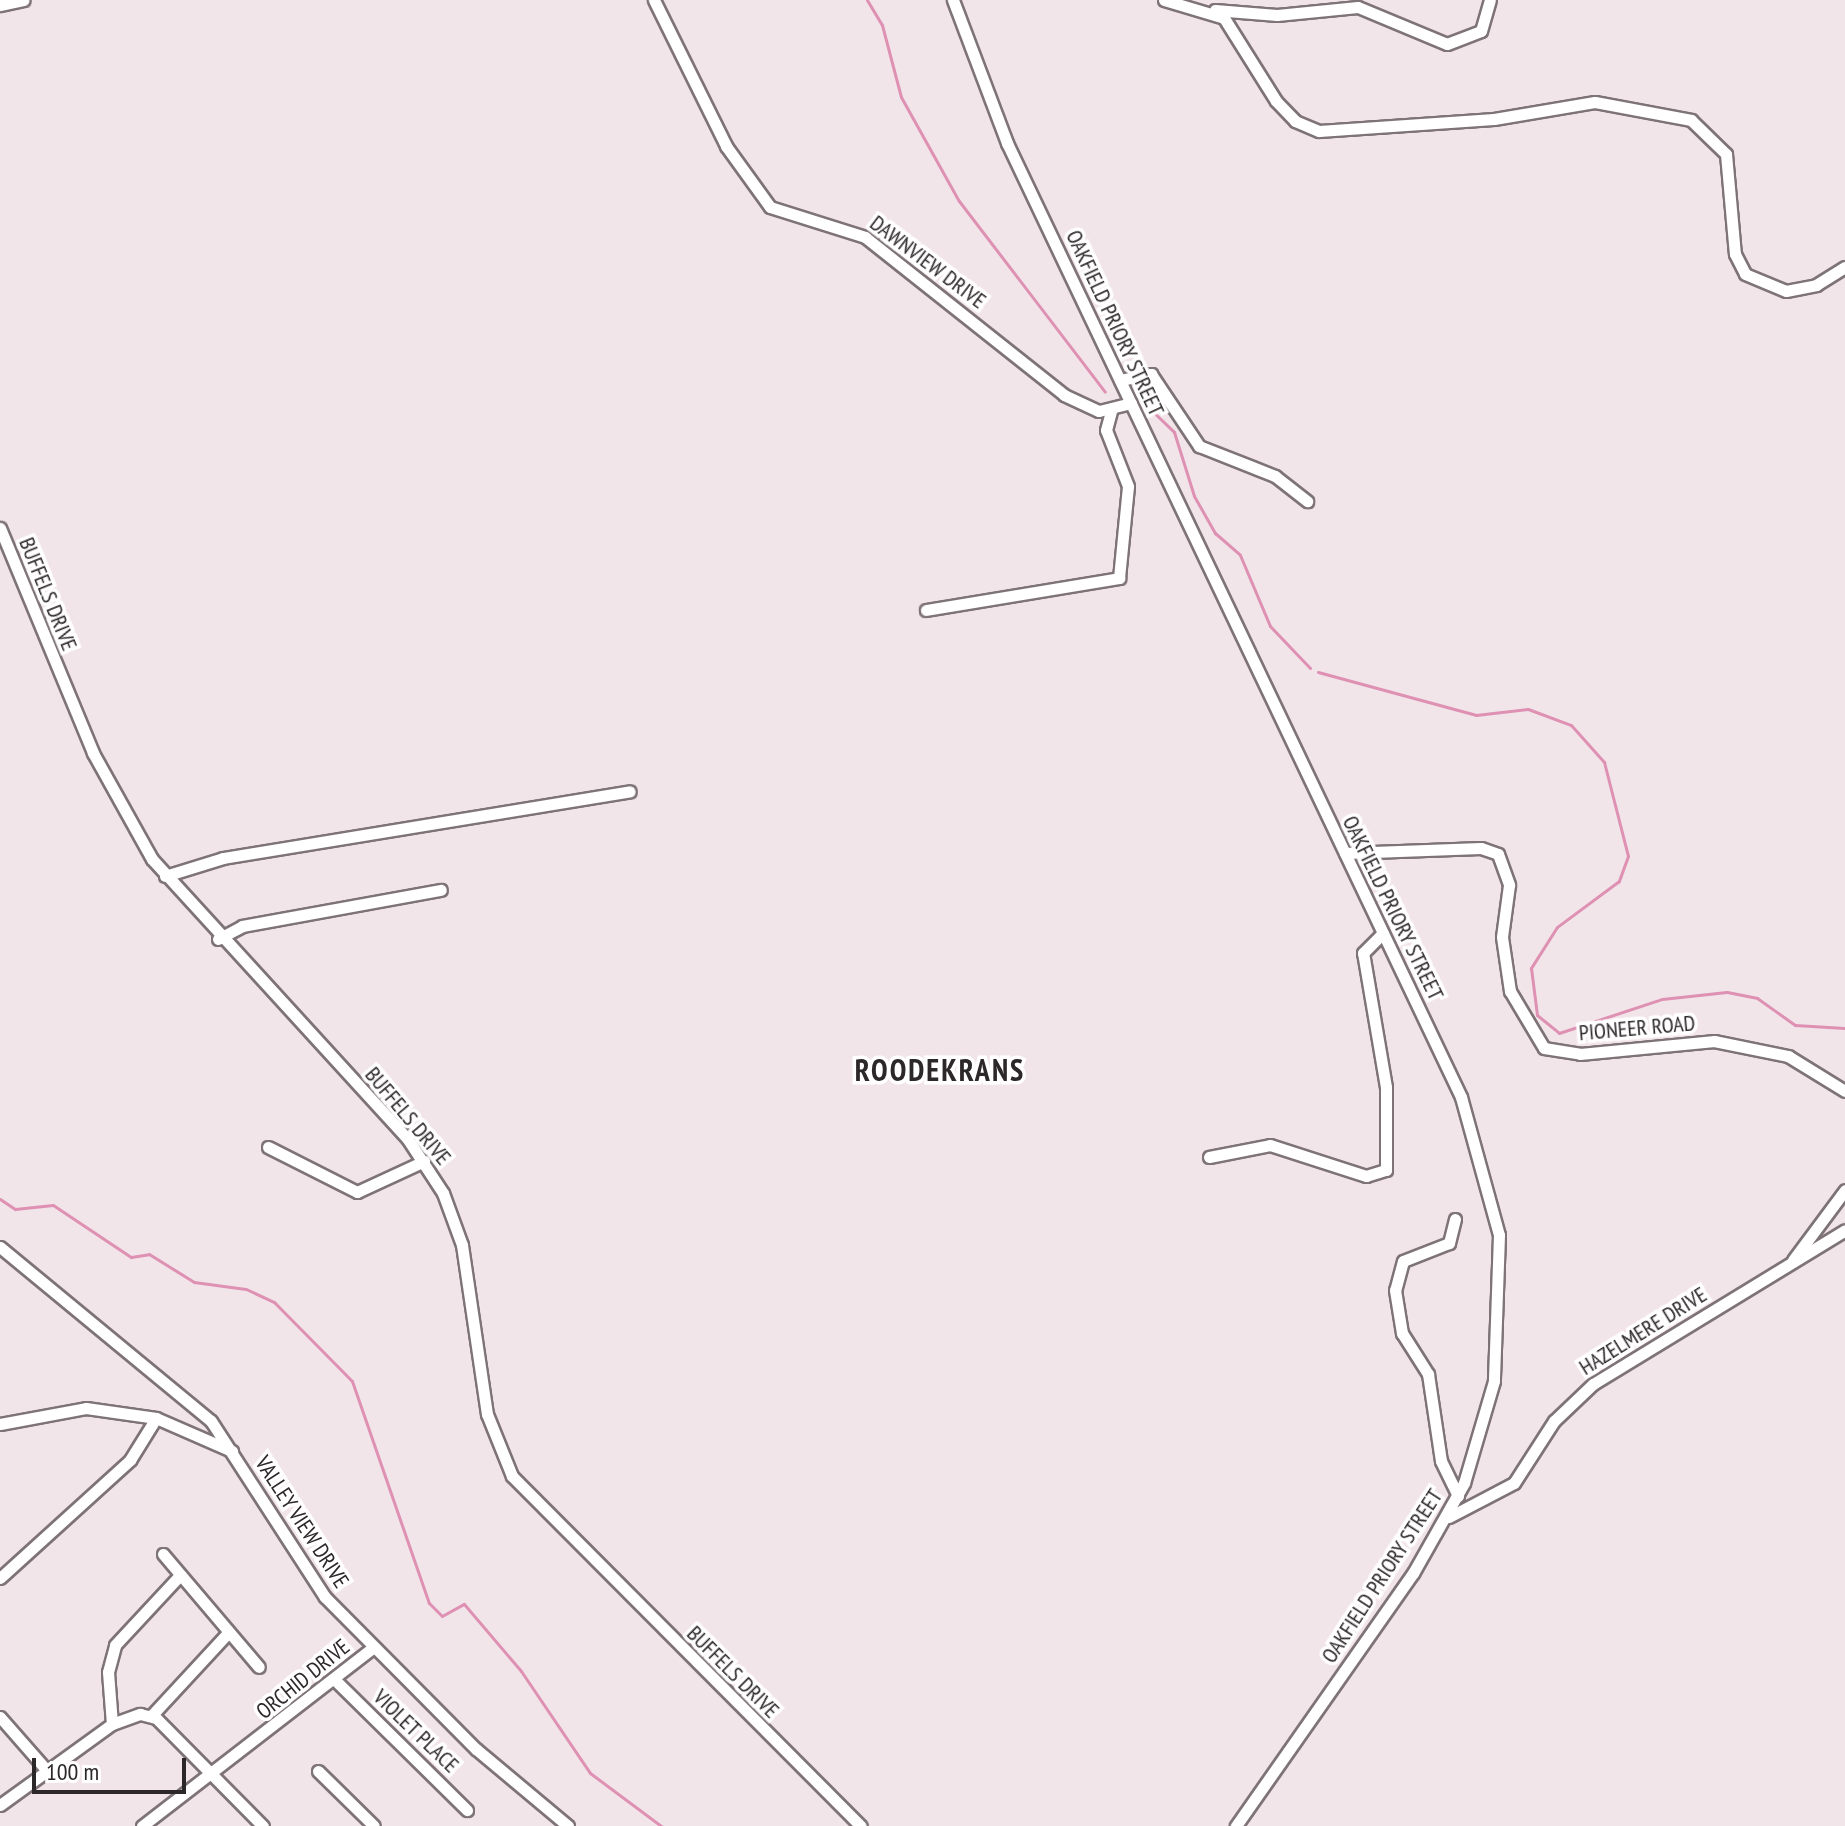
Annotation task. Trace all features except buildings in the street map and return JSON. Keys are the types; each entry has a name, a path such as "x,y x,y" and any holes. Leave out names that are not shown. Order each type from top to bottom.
{"street":[{"path":"0,5 23,0"},
{"name":"DAWNVIEW DRIVE","path":"654,0 758,197 865,237 1064,395 1111,411"},
{"name":"OAKFIELD PRIORY STREET","path":"953,0 1007,143 1461,1097 1499,1235 1494,1381 1449,1517 1236,1826"},
{"path":"1164,0 1211,10 1260,15 1358,7 1447,44 1481,31 1490,0"},
{"path":"1211,10 1246,43 1284,111 1319,131 1494,119 1595,102 1691,120 1726,154 1735,254 1745,274 1786,291 1816,285 1845,267"},
{"path":"1120,380 1151,374 1199,446 1275,476 1307,501"},
{"path":"926,610 1119,578 1128,486 1106,430 1111,411 1131,403"},
{"name":"BUFFELS DRIVE","path":"0,528 99,765 165,876 218,939 424,1161 462,1245 487,1414 512,1476 861,1826"},
{"path":"165,876 223,858 630,791"},
{"name":"PIONEER ROAD","path":"1345,853 1481,848 1498,854 1509,885 1502,937 1510,991 1531,1036 1544,1048 1580,1054 1714,1041 1800,1061 1845,1091"},
{"path":"218,939 242,926 441,890"},
{"path":"1209,1157 1270,1145 1382,1175 1386,1087 1363,953 1383,933"},
{"path":"268,1147 357,1192 424,1161"},
{"path":"1789,1265 1845,1190"},
{"path":"1455,1219 1449,1243 1403,1261 1395,1290 1402,1333 1428,1374 1441,1461 1458,1496"},
{"name":"HAZELMERE DRIVE","path":"1449,1517 1514,1483 1554,1421 1593,1384 1845,1230"},
{"name":"VALLEY VIEW DRIVE","path":"0,1247 198,1409 232,1451 306,1574 372,1648 568,1826"},
{"path":"0,1424 78,1409 156,1418 232,1451"},
{"path":"0,1578 139,1452 156,1418"},
{"path":"163,1554 227,1634 247,1645 259,1667"},
{"path":"112,1724 108,1672 115,1645 180,1575"},
{"path":"0,1805 49,1773 112,1724 151,1716 227,1634"},
{"name":"ORCHID DRIVE","path":"142,1826 336,1681 372,1648"},
{"name":"VIOLET PLACE","path":"336,1681 467,1810"},
{"path":"151,1716 263,1826"},
{"path":"0,1717 49,1773"},
{"path":"318,1771 374,1826"}],"waterway":[{"path":"867,0 882,25 901,97 959,201 1105,392"},
{"path":"1144,403 1174,432 1194,496 1215,533 1240,555 1270,626 1310,668"},
{"path":"1318,672 1476,715 1528,709 1571,725 1604,762 1628,856 1619,881 1557,927 1531,968 1537,1015 1559,1033 1662,999 1727,992 1757,998 1795,1025 1845,1028"},
{"path":"0,1199 15,1209 53,1205 131,1257 149,1254 194,1282 246,1289 274,1302 352,1381 429,1603 442,1616 464,1604 521,1671 590,1773 661,1826"}],"district":[{"name":"ROODEKRANS","path":"940,1070"}]}
